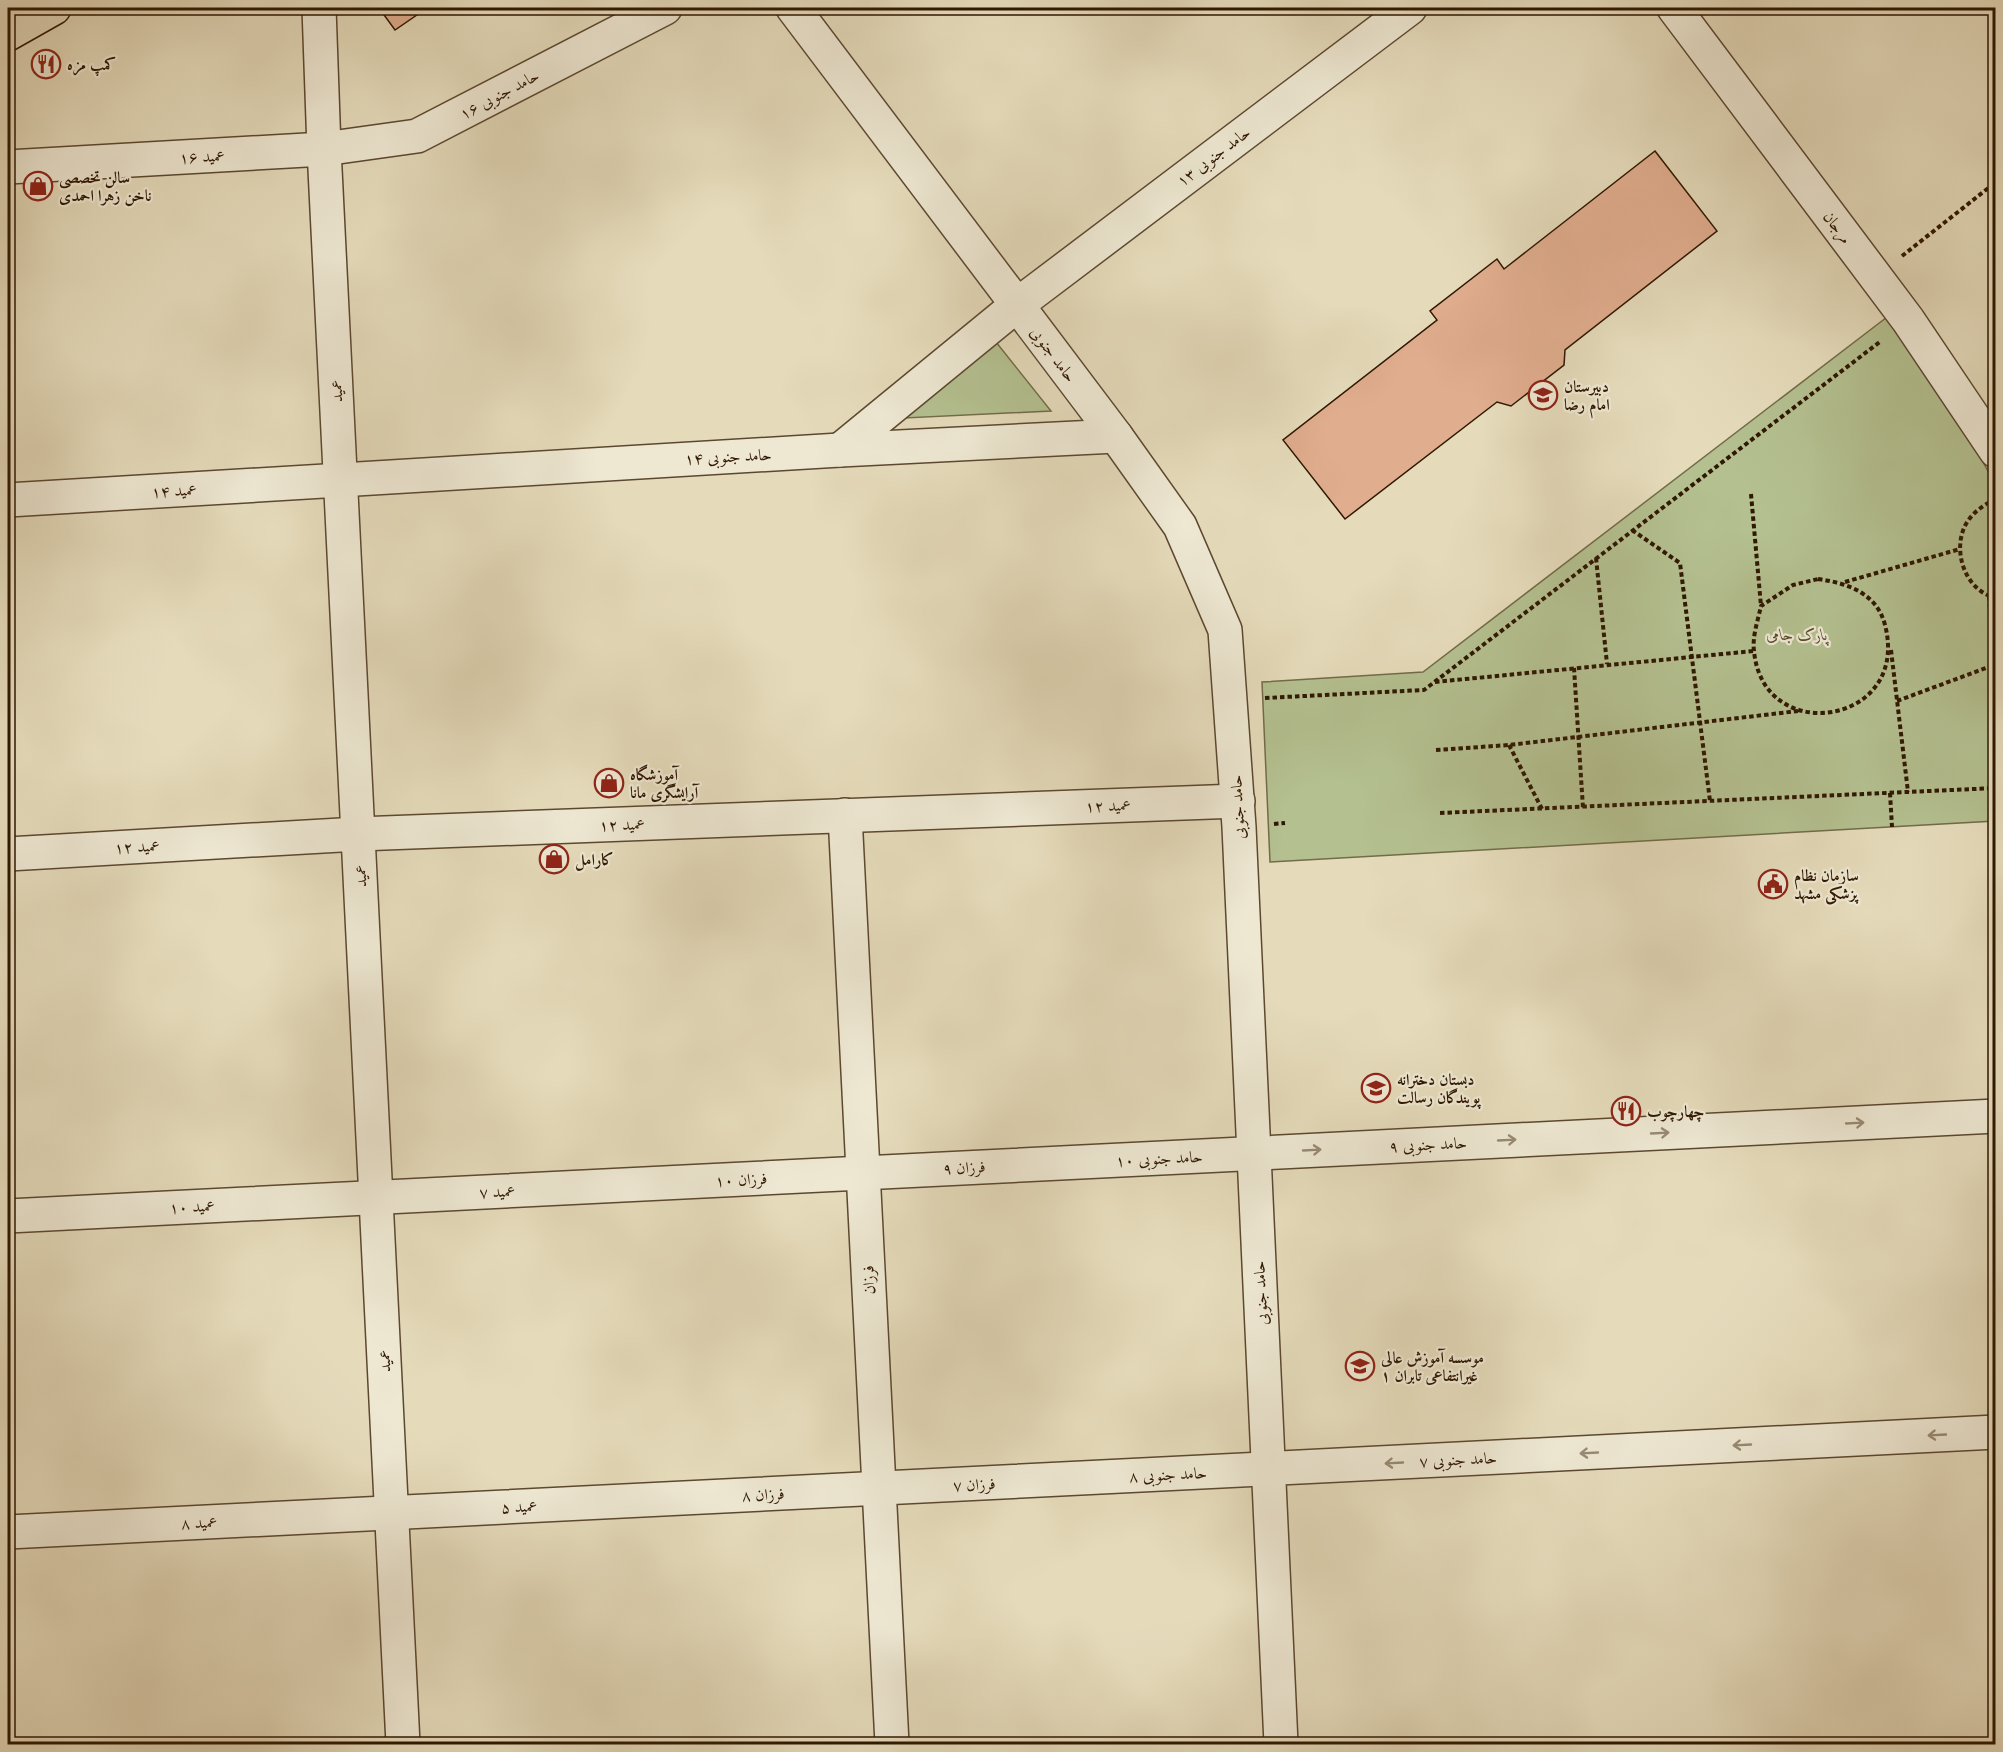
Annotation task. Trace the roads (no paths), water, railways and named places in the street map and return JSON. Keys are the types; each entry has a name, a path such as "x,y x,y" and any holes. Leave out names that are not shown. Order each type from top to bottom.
{"main road":[{"path":"8,34 54,8"}],"street":[{"name":"عمید","path":"319,8 324,149 403,1744"},
{"name":"حامد جنوبی ۱۶","path":"324,149 417,136 665,8"},
{"name":"حامد جنوبی","path":"793,8 1116,436 1180,526 1225,630 1238,801 1281,1744"},
{"name":"حامد جنوبی ۱۳","path":"840,450 1017,305 1410,8"},
{"name":"مرجان","path":"1674,8 1908,320 1995,451"},
{"name":"عمید ۱۶","path":"8,167 324,149"},
{"name":"حامد جنوبی ۱۴","path":"341,480 1116,436"},
{"name":"عمید ۱۴","path":"8,500 341,480"},
{"name":"عمید ۱۲","path":"8,854 358,834 1238,801"},
{"name":"فرزان","path":"845,816 892,1744"},
{"name":"حامد جنوبی ۹","path":"1254,1153 1995,1116"},
{"name":"حامد جنوبی ۱۰","path":"1065,1162 1254,1153"},
{"name":"فرزان ۹","path":"863,1173 1065,1162"},
{"name":"فرزان ۱۰","path":"619,1185 863,1173"},
{"name":"عمید ۷","path":"376,1197 619,1185"},
{"name":"عمید ۱۰","path":"8,1216 376,1197"},
{"name":"حامد جنوبی ۷","path":"1268,1469 1995,1432"},
{"name":"حامد جنوبی ۸","path":"1069,1479 1268,1469"},
{"name":"فرزان ۷","path":"879,1488 1069,1479"},
{"name":"فرزان ۸","path":"646,1500 879,1488"},
{"name":"عمید ۵","path":"391,1512 646,1500"},
{"name":"عمید ۸","path":"8,1532 391,1512"}],"place":[{"name":"کمپ مزه","path":"46,64"},
{"name":"سالن تخصصی ناخن زهرا احمدی","path":"38,186"},
{"name":"دبیرستان امام رضا","path":"1543,395"},
{"name":"آموزشگاه آرایشگری مانا","path":"609,783"},
{"name":"کارامل","path":"554,859"},
{"name":"سازمان نظام پزشکی مشهد","path":"1773,884"},
{"name":"دبستان دخترانه پویندگان رسالت","path":"1376,1088"},
{"name":"چهارچوب","path":"1626,1111"},
{"name":"موسسه آموزش عالی غیرانتفاعی تابران ۱","path":"1360,1366"}],"park label":[{"name":"پارک جامی","path":"1797,634"}]}
